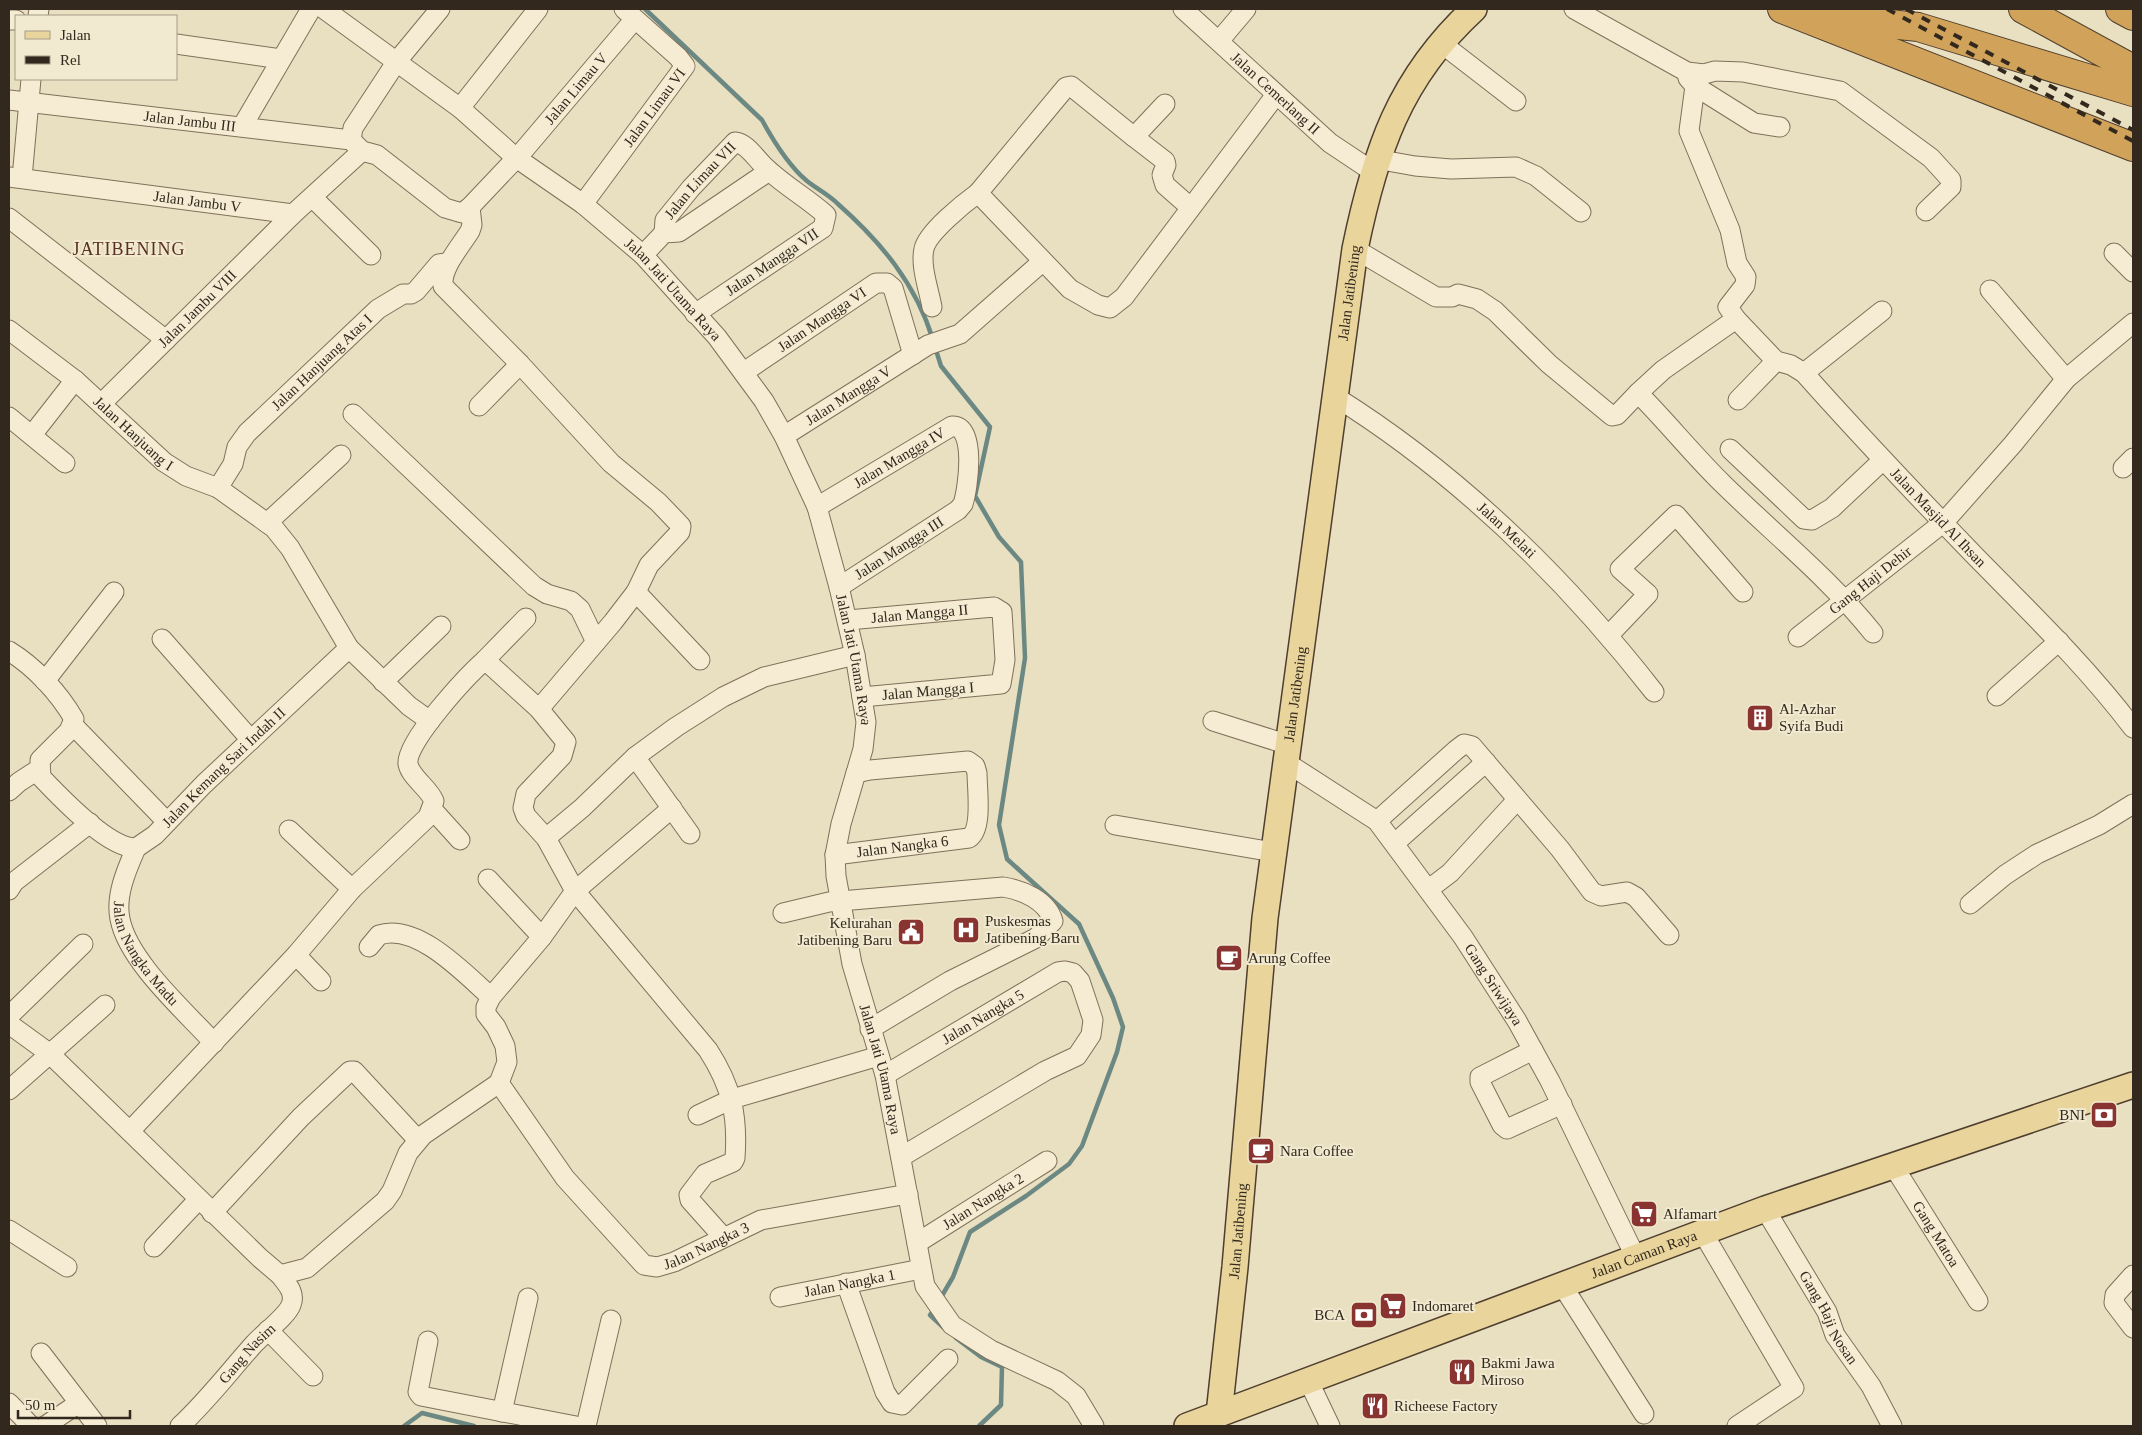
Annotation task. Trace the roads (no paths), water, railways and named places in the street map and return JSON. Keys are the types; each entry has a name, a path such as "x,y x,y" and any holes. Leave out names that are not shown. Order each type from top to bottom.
{"highway":[{"path":"1782,9 2133,147"},
{"path":"1820,9 1838,15 1880,23 1918,27 2133,92"},
{"path":"2023,9 2133,69"},
{"path":"2120,9 2133,16"}],"main road":[{"name":"Jalan Jatibening","path":"1219,1414 1235,1268 1265,918 1355,249 1374,165 1409,88 1425,62 1441,42 1474,9"},
{"name":"Jalan Caman Raya","path":"1186,1426 1309,1382 1765,1209 2133,1085"}],"street":[{"path":"244,126 311,9"},
{"path":"293,214 313,198 356,145 353,128 398,61 440,9"},
{"path":"460,108 538,9"},
{"name":"Jalan Cemerlang II","path":"1183,9 1275,96 1330,143 1374,165"},
{"path":"1218,41 1246,9"},
{"path":"1574,9 1691,79 1754,123 1780,127"},
{"name":"Jalan Jati Utama Raya","path":"335,12 460,108 515,157 584,204 643,255 717,337 764,401 784,436 817,508 848,620 862,697 866,722 863,749 841,824 835,855 839,901 852,964 885,1075 923,1278 952,1325 992,1350 1058,1381 1076,1396 1094,1426"},
{"name":"Jalan Limau V","path":"470,207 515,157 629,14"},
{"name":"Jalan Limau VI","path":"584,204 685,66 678,57 629,14"},
{"path":"1441,42 1516,101"},
{"path":"178,44 281,59"},
{"path":"1691,79 1715,71 1742,72 1840,91 1931,158 1951,180 1951,187 1926,211"},
{"path":"1355,249 1436,297 1452,297 1458,294 1477,299 1494,311 1549,364 1612,416 1617,415 1663,370 1736,319 1728,307 1745,285 1746,278 1737,263 1730,230 1689,131 1691,79"},
{"path":"15,178 29,102 31,80"},
{"path":"932,307 923,250 927,240 964,203 978,194 1066,87 1071,86 1165,162 1166,165 1162,175 1165,185 1190,207"},
{"path":"978,194 1070,289 1098,305 1110,308 1124,297 1190,207 1226,164 1275,96"},
{"name":"Jalan Jambu III","path":"9,100 244,126 356,145 377,155 452,212 462,213 470,207"},
{"path":"1134,137 1165,104"},
{"name":"Jalan Limau VII","path":"664,233 665,220 691,188 735,142 742,143 769,171"},
{"path":"1374,165 1450,169 1516,167 1536,176 1581,212"},
{"path":"643,255 664,233 673,234 679,232 769,171"},
{"name":"Jalan Mangga VII","path":"695,314 823,228 826,215 806,197 769,171"},
{"name":"Jalan Jambu V","path":"15,178 293,214"},
{"path":"313,198 371,255"},
{"path":"470,207 472,225 470,231 442,278 443,286 520,364 612,463 658,502 681,526 680,532 649,565 636,592 539,709"},
{"name":"Jalan Jambu VIII","path":"102,403 293,214"},
{"path":"9,218 166,340"},
{"path":"2114,253 2133,272"},
{"name":"Jalan Mangga V","path":"784,436 928,347 960,334 1042,262"},
{"name":"Jalan Hanjuang Atas I","path":"218,488 233,464 237,447 246,432 378,309 403,294 411,294 430,277 439,264 450,263"},
{"name":"Jalan Mangga VI","path":"744,372 876,283 887,283 893,288 928,347"},
{"path":"1990,290 2066,379"},
{"path":"1804,373 1882,310"},
{"name":"Jalan Masjid Al Ihsan","path":"1736,319 1776,361 1791,365 1804,373 1883,460 2059,640 2111,699 2133,728"},
{"name":"Gang Haji Dehir","path":"1798,637 1944,522 2013,444 2066,379 2133,323"},
{"name":"Jalan Hanjuang I","path":"9,330 75,380 164,462 186,476 218,488 267,523 290,548 349,648 383,682 430,721"},
{"path":"1738,400 1776,361"},
{"path":"479,406 520,364"},
{"path":"32,435 75,380"},
{"path":"1638,393 1665,420 1720,482 1847,600 1873,634"},
{"name":"Jalan Melati","path":"1334,396 1376,422 1449,477 1553,574 1609,635 1654,692"},
{"path":"353,414 534,586 547,594 571,601 580,609 596,642"},
{"path":"9,417 65,463"},
{"name":"Jalan Mangga IV","path":"817,508 955,425 965,435 969,449 965,499 958,510"},
{"path":"1730,449 1804,518 1812,520 1832,508 1883,460"},
{"path":"267,523 341,455"},
{"name":"Jalan Mangga III","path":"839,587 958,510"},
{"path":"1609,635 1648,594 1620,569 1676,515 1743,592"},
{"path":"45,681 114,592"},
{"path":"636,592 700,660"},
{"name":"Jalan Mangga II","path":"848,620 994,607 1002,612 1005,660 1004,678 1001,684 995,685"},
{"path":"130,1131 296,955 352,889 422,823 432,809 434,802 431,794 411,770 408,763 409,754 415,741 430,721 485,660 526,618"},
{"path":"383,682 441,626"},
{"path":"162,639 251,740"},
{"path":"1997,696 2059,640"},
{"name":"Jalan Kemang Sari Indah II","path":"136,848 167,822 349,648"},
{"path":"9,651 45,681 74,719 73,725 39,765 9,791"},
{"path":"546,838 582,808 635,757 676,727 743,685 764,677 855,655"},
{"path":"485,660 539,709 566,742 562,756 526,794 523,808 526,816 546,838 575,891 708,1050 720,1069 732,1099 737,1128 735,1161 705,1174 689,1195 690,1200 723,1237"},
{"name":"Jalan Mangga I","path":"862,697 995,685"},
{"name":"Gang Sriwijaya","path":"1213,721 1288,754 1377,821 1395,843 1493,983 1533,1050 1562,1104 1636,1258"},
{"path":"73,725 167,822"},
{"path":"1377,821 1464,744 1472,746 1560,849 1592,892 1601,896 1627,892 1631,894 1669,935"},
{"path":"635,757 690,834"},
{"name":"Jalan Nangka 6","path":"835,855 969,838 974,834 977,826 977,773 975,766 968,761 856,773"},
{"path":"1395,843 1486,762"},
{"path":"39,765 41,777 90,823 121,846 136,848"},
{"path":"1429,889 1450,873 1517,800"},
{"path":"1970,904 2004,875 2037,854 2099,825 2133,804"},
{"path":"280,1275 307,1268 385,1201 392,1191 408,1154 422,1134 499,1083 506,1062 505,1046 496,1027 486,1014 486,1007 491,998 542,937 575,891 672,808"},
{"path":"432,809 460,840"},
{"path":"11,883 90,823"},
{"path":"1115,825 1273,852"},
{"path":"289,830 352,889"},
{"name":"Jalan Nangka Madu","path":"136,848 123,882 120,902 119,917 126,938 156,980 214,1043"},
{"path":"488,879 542,937"},
{"path":"783,914 839,901 1003,886 1018,889 1034,898 1051,913 1053,921 1036,938 950,981 870,1029"},
{"path":"369,948 379,935 394,932 405,935 451,961 491,998"},
{"path":"9,1016 83,944"},
{"path":"296,955 321,981"},
{"name":"Jalan Nangka 5","path":"885,1075 1058,972 1073,973 1080,981 1090,1008 1092,1027 1091,1035 1077,1056 1045,1071 901,1157"},
{"path":"9,1090 105,1005"},
{"name":"Gang Nasim","path":"9,1024 49,1053 198,1200 280,1275 291,1288 293,1298 291,1307 268,1330 203,1405 180,1426"},
{"path":"1533,1050 1480,1077 1480,1082 1502,1125 1507,1129 1562,1104"},
{"path":"698,1115 732,1099 879,1056"},
{"path":"212,1213 301,1117 350,1071 354,1071 418,1140"},
{"name":"Jalan Nangka 3","path":"499,1083 565,1178 644,1265 657,1267 674,1262 761,1220 908,1194"},
{"name":"Jalan Nangka 2","path":"917,1243 1047,1161"},
{"name":"Gang Matoa","path":"1894,1167 1978,1301"},
{"path":"154,1248 198,1200"},
{"name":"Gang Haji Nosan","path":"1765,1209 1827,1312 1835,1335 1871,1386 1892,1426"},
{"path":"9,1230 66,1267"},
{"path":"1703,1233 1794,1388 1737,1426"},
{"path":"2133,1275 2115,1295 2114,1303 2133,1328"},
{"name":"Jalan Nangka 1","path":"780,1297 846,1283 923,1278"},
{"path":"846,1283 881,1383 892,1403 902,1405 948,1360"},
{"path":"1562,1285 1644,1414"},
{"path":"502,1412 528,1298"},
{"path":"586,1426 611,1320"},
{"path":"268,1330 313,1376"},
{"path":"428,1341 418,1392 421,1396 576,1426"},
{"path":"42,1352 96,1426"},
{"path":"1309,1382 1330,1426"},
{"path":"9,1403 31,1426"},
{"path":"45,1426 79,1403"}],"waterway":[{"path":"645,9 762,120 782,153 800,175 834,201 869,233 907,282 926,320 933,340"},
{"path":"935,347 941,366 990,427 975,496 999,537 1021,562 1025,658 999,825 1007,859 1079,924 1113,998 1123,1027 1117,1052 1082,1146 1069,1164 1026,1196 970,1232 953,1277 940,1299"},
{"path":"935,1308 930,1315 944,1328"},
{"path":"956,1338 981,1357 1002,1367 1001,1405 979,1426"},
{"path":"404,1426 422,1413 474,1426"}],"railway":[{"path":"1887,9 2133,141"},
{"path":"1906,9 2133,130"}],"place":[{"name":"Al-Azhar Syifa Budi","path":"1760,718"},
{"name":"Puskesmas Jatibening Baru","path":"966,930"},
{"name":"Kelurahan Jatibening Baru","path":"911,932"},
{"name":"Arung Coffee","path":"1229,958"},
{"name":"BNI","path":"2104,1115"},
{"name":"Nara Coffee","path":"1261,1151"},
{"name":"Alfamart","path":"1644,1214"},
{"name":"Indomaret","path":"1393,1306"},
{"name":"BCA","path":"1364,1315"},
{"name":"Bakmi Jawa Miroso","path":"1462,1372"},
{"name":"Richeese Factory","path":"1375,1406"}],"district":[{"name":"JATIBENING","path":"129,249"}]}
